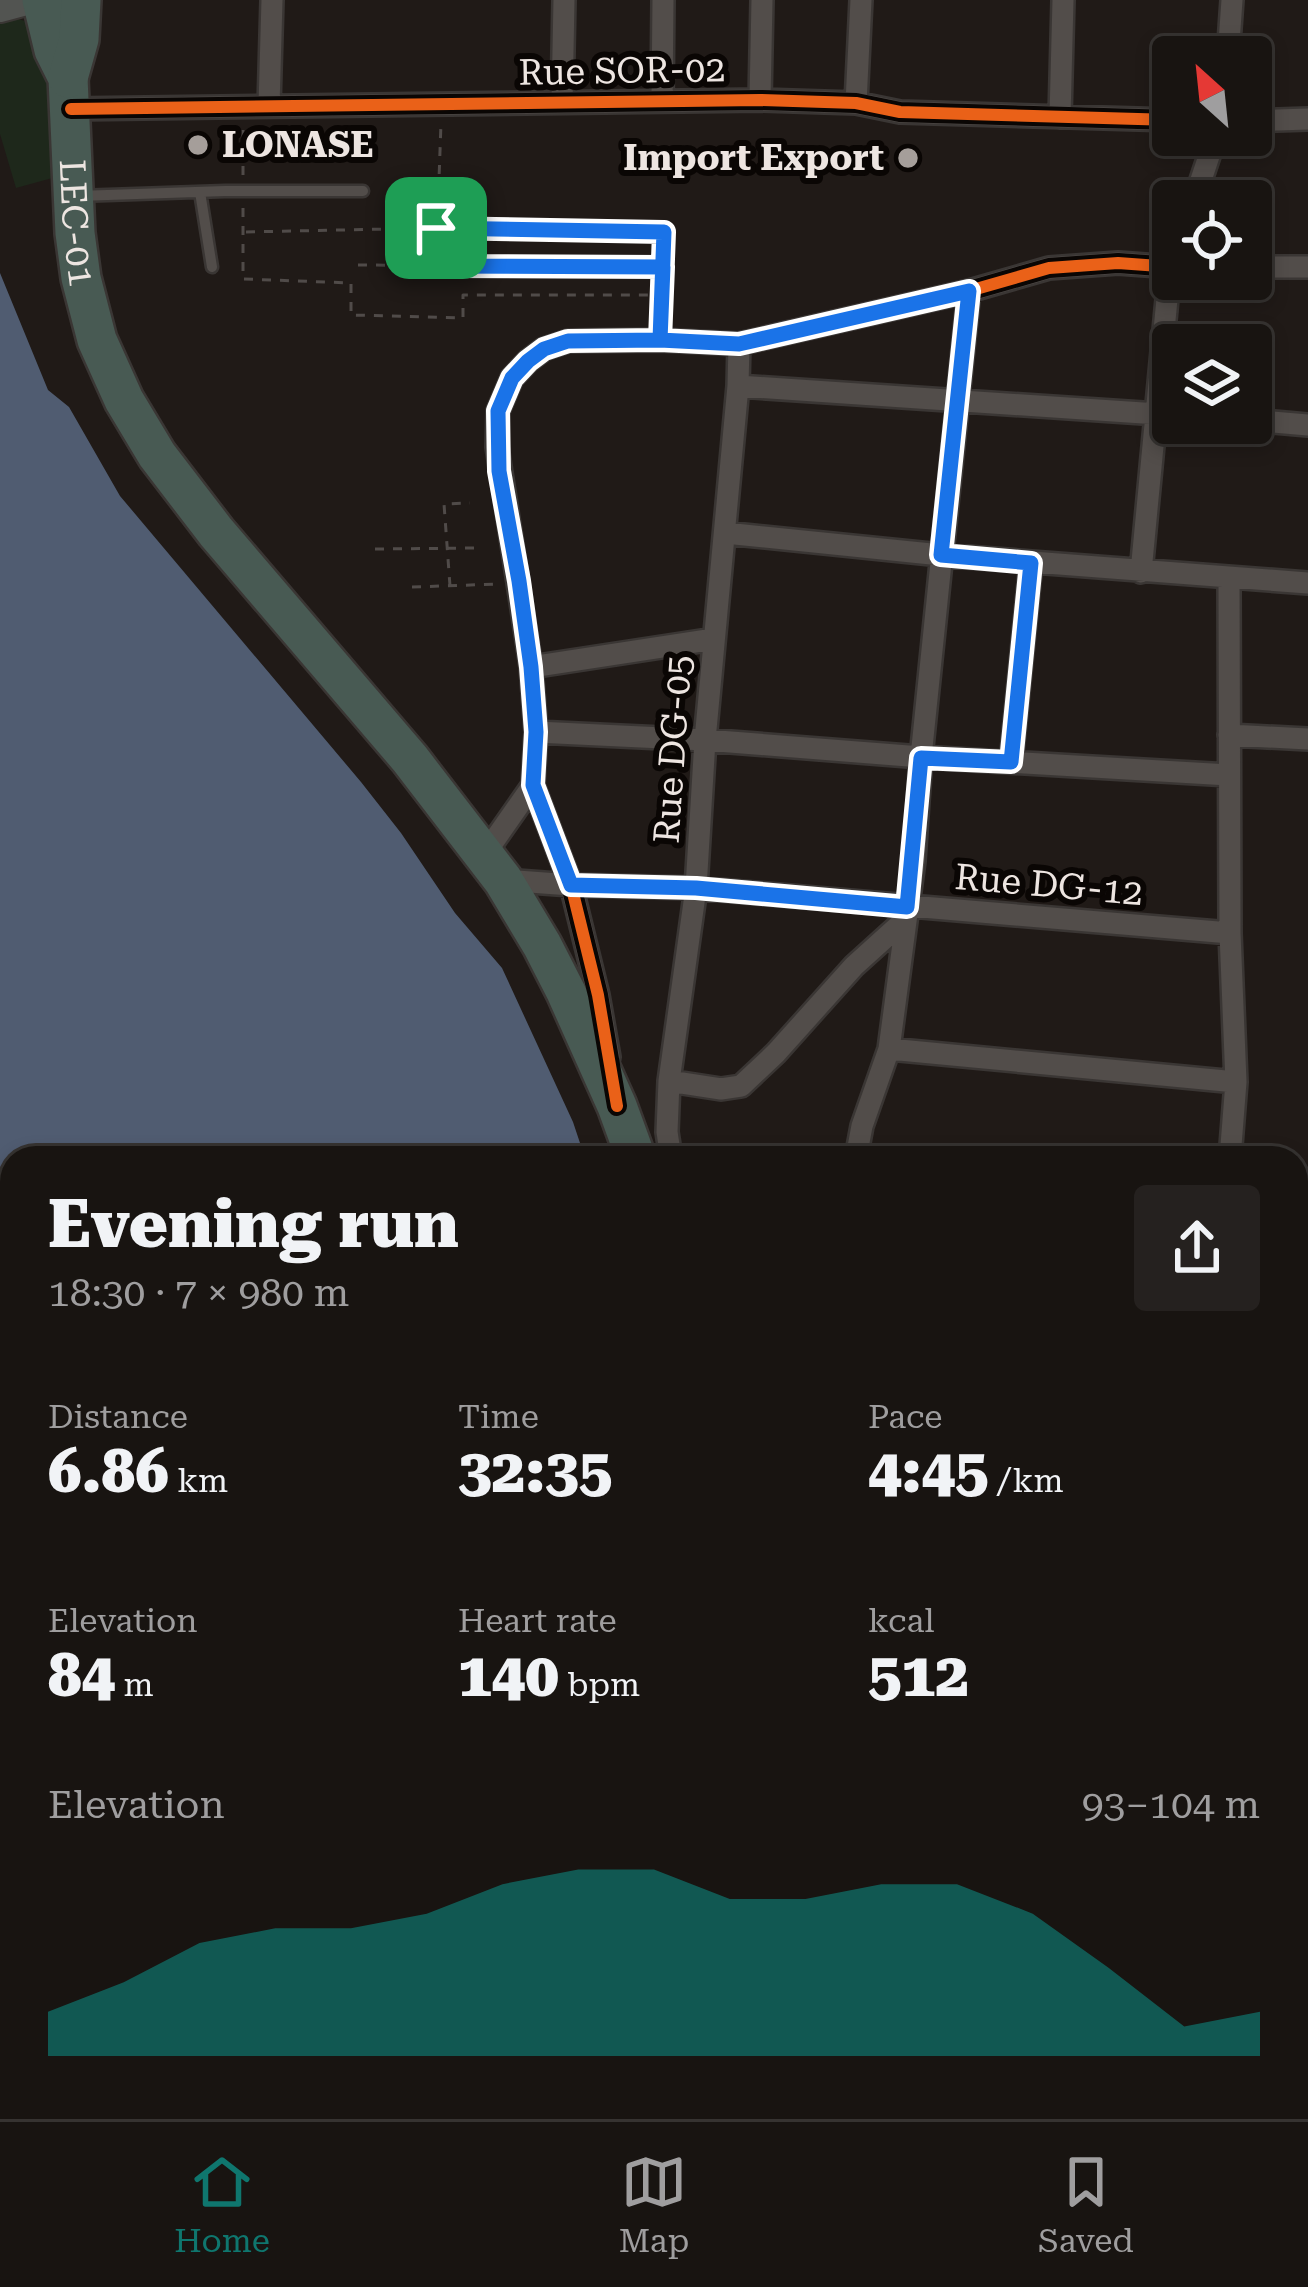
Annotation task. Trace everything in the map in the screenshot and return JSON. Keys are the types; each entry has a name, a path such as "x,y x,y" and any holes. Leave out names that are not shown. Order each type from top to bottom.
{"highway":[{"path":"70,0 43,0 70,93"},
{"path":"70,93 82,0"},
{"name":"LEC-01","path":"70,93 80,278 97,340 142,431 183,490 386,730 494,867 550,960 632,1146"}],"street":[{"path":"0,8 26,0"},
{"path":"268,106 272,0"},
{"path":"562,102 564,0"},
{"path":"662,100 663,0"},
{"path":"760,100 762,0"},
{"path":"856,103 861,0"},
{"path":"1060,117 1063,0"},
{"path":"1229,36 1232,0"},
{"name":"Rue SOR-02","path":"70,93 268,106 760,100 856,103 900,112 1152,119"},
{"path":"1272,120 1308,118"},
{"path":"494,867 533,785 536,732 531,667 499,471 498,411 512,378 528,361 568,341 739,344 1049,268 1152,265"},
{"path":"1272,267 1308,267"},
{"path":"858,1146 889,1049 907,913 969,291"},
{"name":"Rue DG-05","path":"669,1146 669,1081 696,888 739,344"},
{"path":"738,386 1152,413"},
{"path":"1272,422 1308,425"},
{"path":"1141,572 1160,444"},
{"path":"725,533 1308,584"},
{"path":"1011,762 1031,563"},
{"path":"1228,579 1230,933 1236,1082 1231,1146"},
{"path":"531,667 713,639"},
{"path":"536,732 1229,775"},
{"path":"1229,735 1308,739"},
{"path":"533,785 571,885 598,995 617,1106"},
{"name":"Rue DG-12","path":"494,867 571,885 696,888 907,913 1230,933"},
{"path":"669,1081 721,1089 741,1086 907,913"},
{"path":"889,1049 1236,1082"}],"lane":[{"path":"200,191 212,267"},
{"path":"74,196 363,191"}],"path":[{"path":"436,266 441,102"},
{"path":"244,232 436,228 664,232 660,340"},
{"path":"358,265 663,267"},
{"path":"243,279 351,284 351,315 463,318 464,295 662,295"},
{"path":"450,586 444,504 470,503"},
{"path":"376,549 476,548"},
{"path":"412,586 519,581"}],"green space":[{"path":"0,19 28,22 48,50 56,177 16,188 0,134"}],"water":[{"path":"0,273 48,390 69,407 120,496 361,782 455,913 502,968 581,1146 0,1146"}],"cycle path":[{"path":"71,109 760,100 856,103 900,112 1152,119"},
{"path":"617,1106 598,995 571,885 533,785 536,732 531,667 497,447 498,411 512,378 544,349 568,341 739,344 1049,268 1152,265"}],"place":[{"name":"LONASE","path":"198,145"},
{"name":"Import Export","path":"908,158"}],"route":[{"path":"436,228 436,266 663,267 660,340 568,341 544,349 512,378 498,411 499,471 531,667 536,732 533,785 571,885 696,888 907,907 921,758 1011,762 1031,563 941,555 969,291 739,344 660,340 664,232 436,228"}]}
